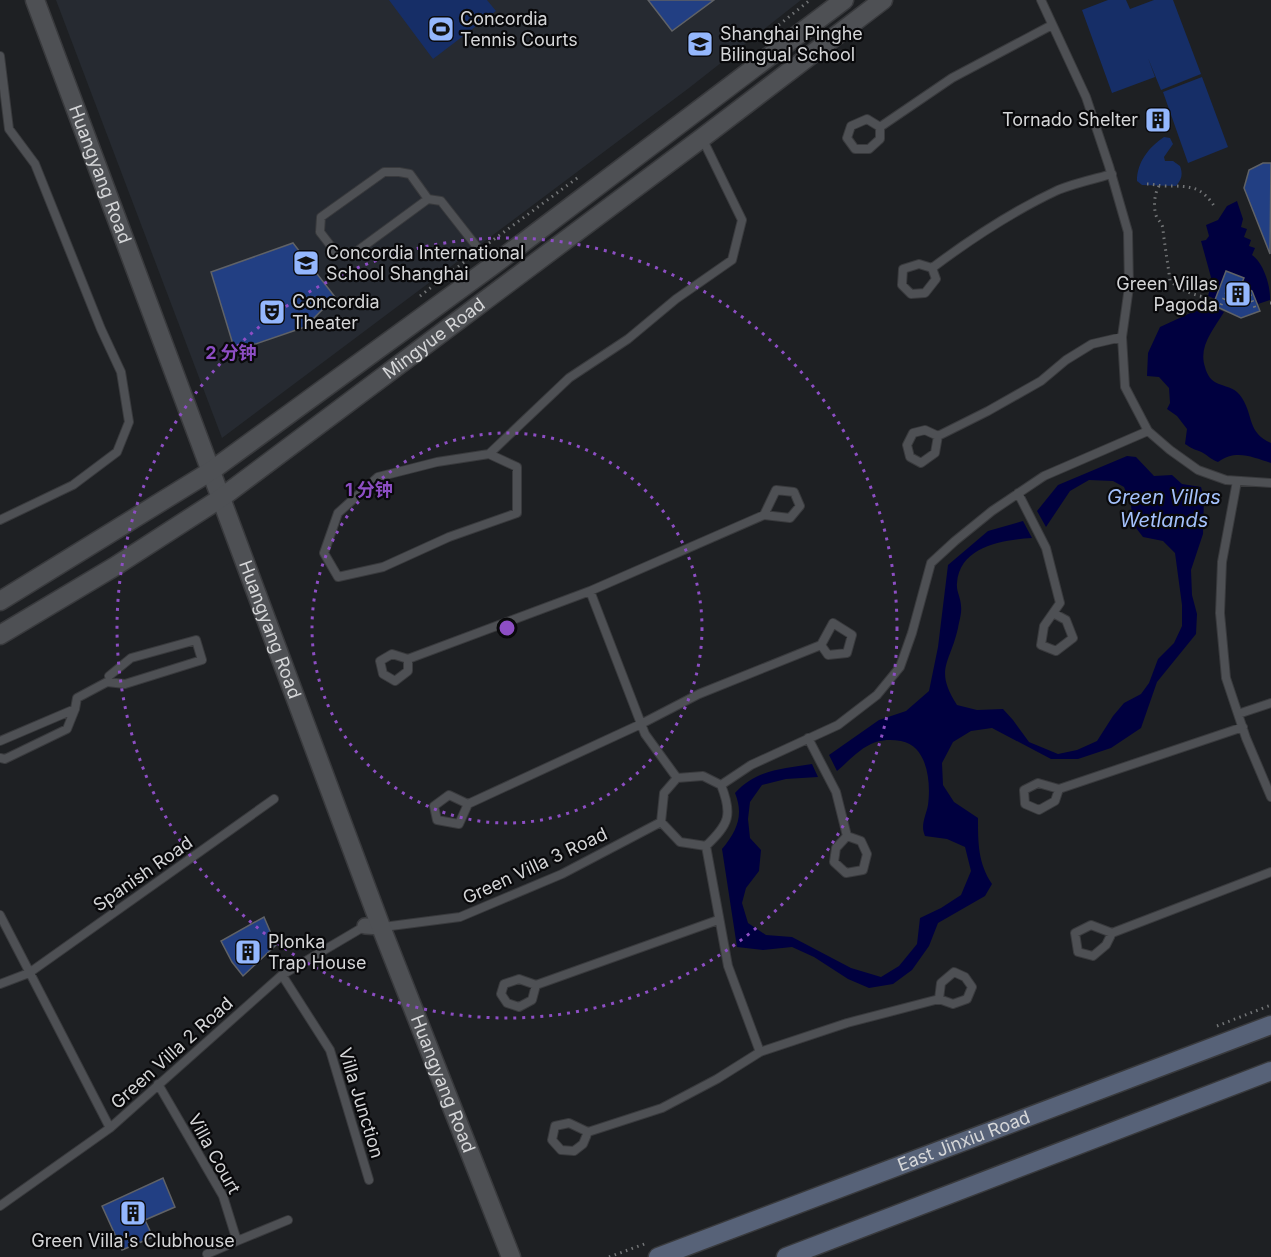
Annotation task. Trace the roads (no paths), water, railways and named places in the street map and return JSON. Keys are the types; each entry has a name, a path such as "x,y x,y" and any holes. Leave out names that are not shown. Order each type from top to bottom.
{"main road":[{"name":"East Jinxiu Road","path":"658,1257 1271,1025"},
{"path":"786,1257 1271,1071"}],"street":[{"name":"Huangyang Road","path":"35,0 211,471 373,926 510,1257"},
{"name":"Mingyue Road","path":"0,601 211,471 492,266 844,0"},
{"name":"Mingyue Road","path":"0,635 114,567 220,498 883,0"}],"lane":[{"path":"1041,0 1086,97 1112,174 1128,232 1129,287 1122,337 1125,387 1148,431 1198,470 1226,480 1271,483"},
{"path":"880,127 952,78 1052,25"},
{"path":"0,56 9,129 35,164 65,242 121,372 129,422 117,452 73,485 0,520"},
{"path":"867,119 880,127 880,139 869,149 855,149 848,138 851,126 867,119"},
{"path":"489,454 517,468 517,513 449,537 383,567 338,577 324,553 338,513 378,477 437,462 489,454 569,378 628,339 676,299 732,260 742,220 702,138"},
{"path":"428,199 410,174 384,172 321,217 320,232 337,254 352,254 428,199 441,201 492,266"},
{"path":"932,268 980,232 1019,210 1060,190 1112,174"},
{"path":"919,264 932,268 936,279 924,293 911,294 902,285 903,269 919,264"},
{"path":"938,436 1041,381 1066,360 1092,344 1122,337"},
{"path":"925,430 938,436 935,453 921,463 910,457 907,445 913,434 925,430"},
{"path":"721,785 751,765 838,725 877,695 900,667 931,563 974,526 1044,476 1148,431"},
{"path":"1237,481 1222,562 1220,613 1226,678 1271,797"},
{"path":"408,659 590,591 764,515 790,518 800,506 794,492 776,490 764,515"},
{"path":"1018,493 1046,548 1060,603 1053,613 1044,626 1041,645 1056,651 1072,638 1066,620 1053,613"},
{"path":"590,591 645,734 677,778"},
{"path":"468,804 449,795 434,806 436,820 459,824 468,804 641,724 699,694 821,645 833,623 852,635 847,653 828,656 821,645"},
{"path":"0,758 5,759 67,729 77,698 107,682 125,684 202,660 196,640 130,658 109,676"},
{"path":"1238,714 1271,704"},
{"path":"0,741 75,710"},
{"path":"1059,789 1055,801 1039,810 1025,804 1024,790 1038,783 1059,789 1243,727"},
{"path":"808,738 836,792 848,836"},
{"path":"703,776 721,785 729,806 723,830 706,846 680,842 661,822 664,793 677,778 703,776"},
{"name":"Spanish Road","path":"0,984 29,973 274,799"},
{"name":"Green Villa 3 Road","path":"373,926 460,917 562,874 661,822"},
{"path":"848,836 861,841 867,854 862,870 846,873 834,862 836,848 848,836"},
{"path":"706,846 728,966 760,1052"},
{"path":"1112,933 1106,945 1093,956 1078,952 1075,933 1091,926 1112,933 1271,872"},
{"path":"0,915 110,1128"},
{"path":"536,985 532,1000 519,1007 507,1003 501,994 504,984 519,979 536,985 718,920"},
{"name":"Green Villa 2 Road","path":"0,1206 110,1128 282,975 373,926"},
{"path":"588,1132 582,1144 574,1152 561,1150 552,1140 555,1126 569,1123 588,1132 662,1108 717,1079 760,1052 847,1023 939,999 953,1004 967,999 972,987 965,977 954,972 941,983 939,999"},
{"name":"Villa Junction","path":"282,975 330,1050 369,1180"},
{"name":"Villa Court","path":"158,1084 223,1196 237,1241"},
{"path":"207,1254 288,1220"}],"water":[{"path":"1237,201 1243,219 1241,227 1247,229 1244,237 1251,240 1249,246 1255,248 1252,255 1263,269 1269,288 1270,300 1258,304 1252,291 1241,285 1243,278 1226,272 1218,291 1220,301 1208,296 1212,281 1201,241 1206,240 1209,236 1206,225 1218,220 1227,206"},
{"path":"1202,301 1224,312 1205,345 1203,359 1207,373 1214,381 1240,395 1254,429 1263,439 1271,443 1271,463 1238,455 1218,462 1185,444 1187,429 1177,416 1167,409 1170,403 1169,388 1159,377 1147,376 1148,353 1160,327 1199,309"},
{"name":"Green Villas Wetlands","path":"1127,456 1136,457 1154,476 1172,475 1182,484 1201,487 1204,498 1203,534 1191,570 1192,595 1197,614 1196,634 1157,682 1141,728 1111,748 1078,759 1051,759 992,728 971,731 953,742 942,763 943,785 954,802 978,818 981,860 992,884 985,896 938,923 929,946 912,970 893,984 869,988 848,979 814,957 792,947 763,950 737,947 722,849 732,836 738,822 739,808 735,793 752,779 771,771 812,764 818,777 786,779 762,785 750,802 748,819 750,838 761,850 759,871 746,888 742,903 748,923 766,935 792,937 851,968 881,977 899,966 917,944 920,918 961,895 971,871 965,847 947,839 925,836 923,824 928,805 929,786 926,767 917,750 901,741 873,743 837,771 829,755 879,720 906,711 929,691 938,647 948,565 988,531 1023,521 1032,538 996,543 985,547 974,553 960,571 957,586 961,614 945,674 946,683 957,705 977,710 1003,709 1029,742 1058,754 1077,750 1097,741 1124,703 1141,694 1149,683 1158,659 1174,643 1182,626 1182,605 1175,553 1163,541 1143,537 1133,524 1131,505 1124,487 1113,481 1089,480 1070,491 1046,527 1037,511 1058,485"}],"place":[{"name":"Concordia Tennis Courts","path":"441,29"},
{"name":"Shanghai Pinghe Bilingual School","path":"700,44"},
{"name":"Tornado Shelter","path":"1158,120"},
{"name":"Concordia International School Shanghai","path":"306,263"},
{"name":"Green Villas Pagoda","path":"1238,294"},
{"name":"Concordia Theater","path":"272,312"},
{"name":"Plonka Trap House","path":"248,952"},
{"name":"Green Villa's Clubhouse","path":"133,1213"}]}
